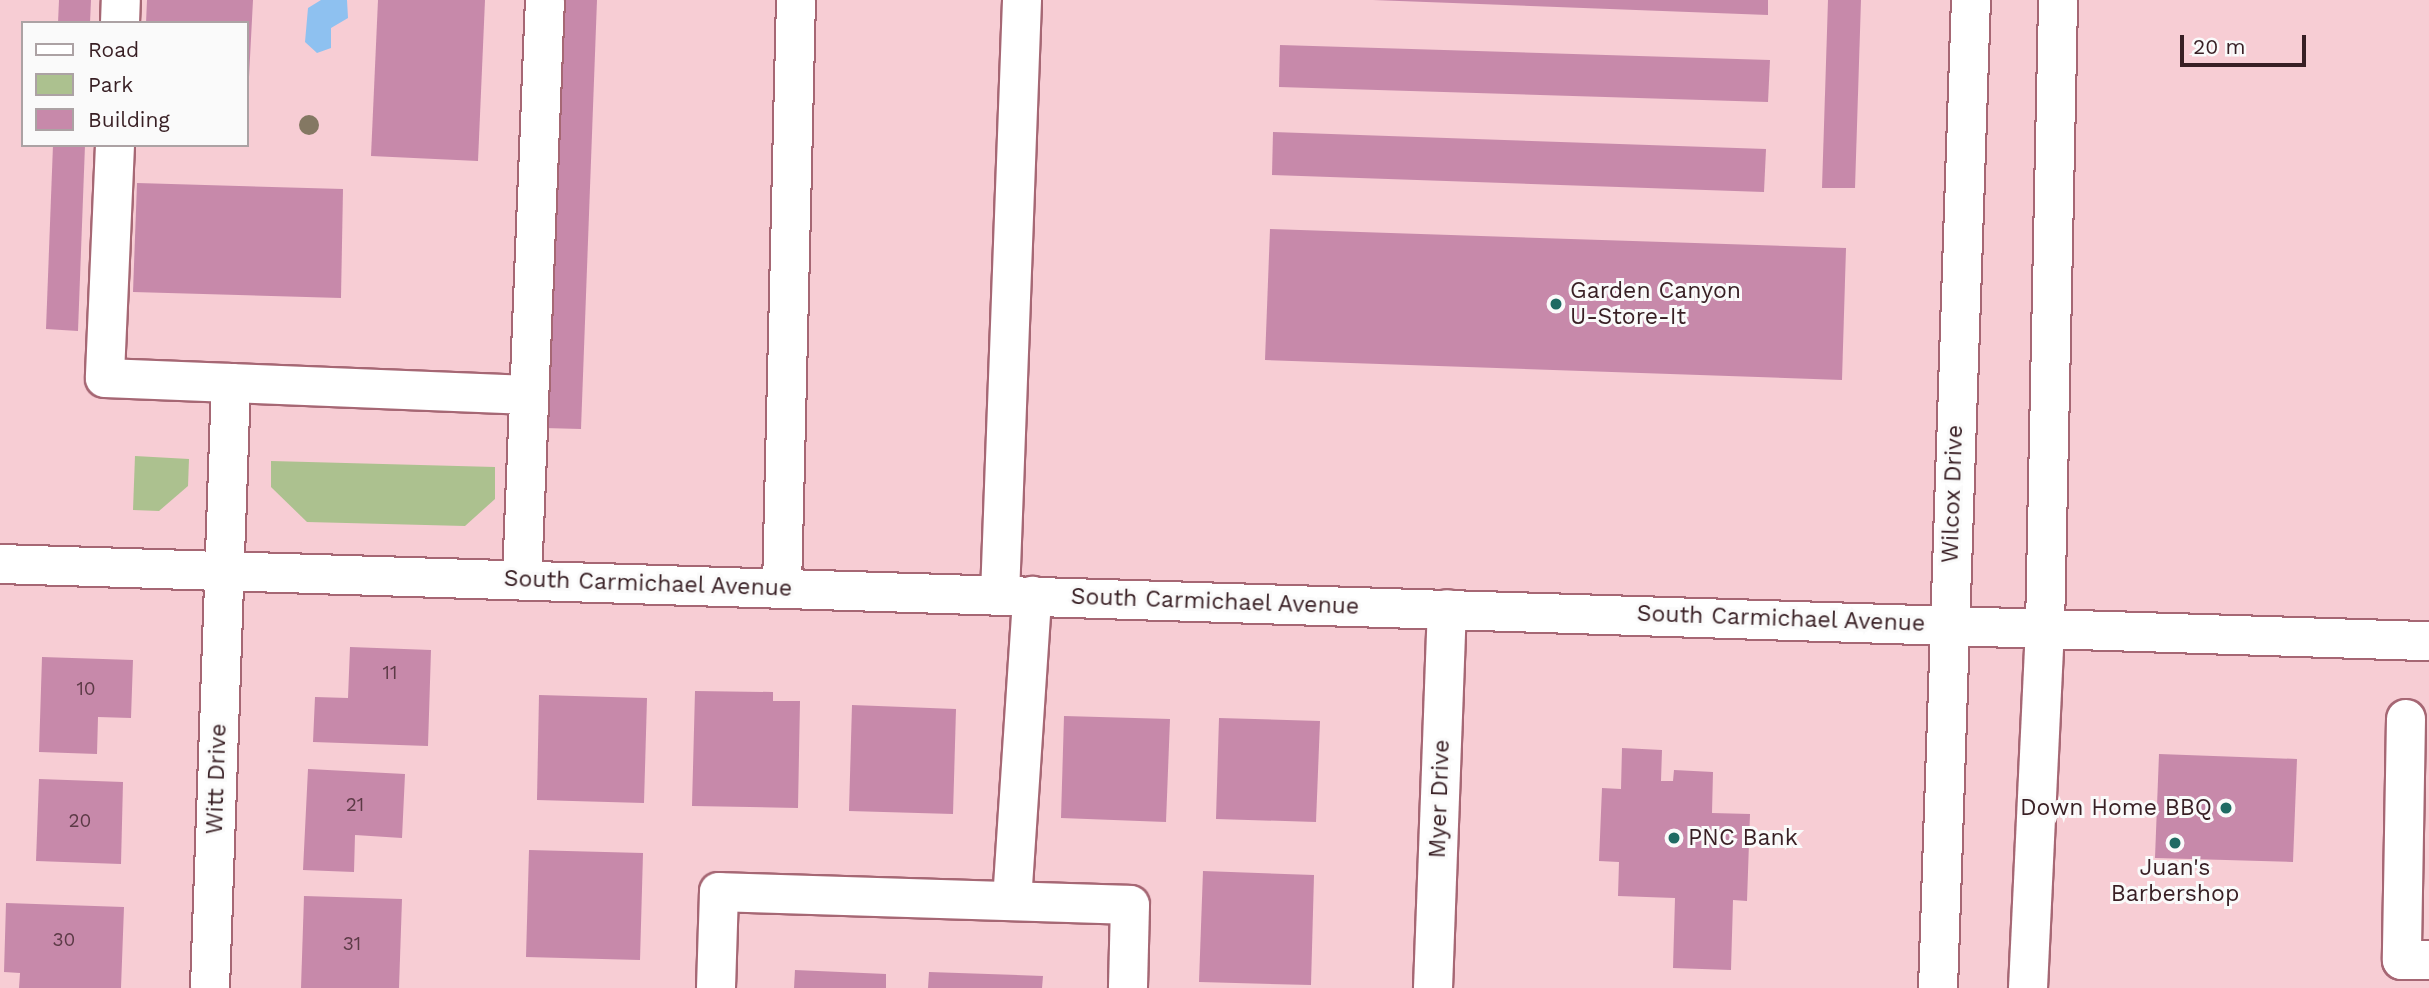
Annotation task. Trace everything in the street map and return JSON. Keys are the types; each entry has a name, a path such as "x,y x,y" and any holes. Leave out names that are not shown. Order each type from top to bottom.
{"street":[{"path":"120,21 121,0"},
{"path":"522,579 545,0"},
{"path":"782,589 796,0"},
{"path":"1012,901 1022,0"},
{"name":"Wilcox Drive","path":"1938,988 1948,624 1971,0"},
{"path":"2028,988 2045,628 2058,0"},
{"path":"115,147 105,378 529,395"},
{"name":"Witt Drive","path":"210,988 231,383"},
{"name":"South Carmichael Avenue","path":"0,564 2429,641"},
{"name":"Myer Drive","path":"1433,988 1447,609"},
{"path":"2406,719 2402,960 2429,960"},
{"path":"716,988 719,892 1130,905 1128,988"}],"green space":[{"path":"135,456 189,459 188,486 159,511 133,510"},
{"path":"271,461 495,467 495,499 465,526 307,522 271,487"}],"water":[{"path":"321,0 347,0 348,18 331,28 331,48 317,53 305,42 308,8"}],"building":[{"path":"59,0 91,0 90,21 58,21"},
{"path":"147,0 253,0 249,77 248,21 146,21"},
{"path":"378,0 485,0 478,161 371,156"},
{"path":"560,0 597,0 581,429 544,428"},
{"path":"1373,0 1768,0 1768,15"},
{"path":"1828,0 1861,0 1855,188 1822,188"},
{"path":"1280,45 1770,60 1768,102 1279,87"},
{"path":"1273,132 1766,149 1764,192 1272,175"},
{"path":"53,147 85,147 78,331 46,329"},
{"path":"137,183 343,189 341,298 133,292"},
{"name":"Garden Canyon U-Store-It","path":"1270,229 1846,248 1842,380 1265,360"},
{"path":"350,647 431,650 428,746 313,742 315,697 348,698"},
{"path":"42,657 133,660 131,718 98,717 97,754 39,752"},
{"path":"695,691 773,692 773,701 800,701 798,808 692,806"},
{"path":"539,695 647,698 644,803 537,800"},
{"path":"852,705 956,709 953,814 849,811"},
{"path":"1064,716 1170,719 1166,822 1061,818"},
{"path":"1219,718 1320,721 1316,822 1216,819"},
{"name":"PNC Bank","path":"1622,748 1662,750 1661,781 1673,781 1674,770 1713,772 1712,813 1750,814 1747,901 1733,900 1731,970 1673,968 1675,898 1618,896 1619,862 1599,861 1602,788 1621,789"},
{"name":"Down Home BBQ","path":"2159,754 2297,759 2293,862 2155,858"},
{"path":"308,769 405,774 402,838 355,835 354,872 303,870"},
{"path":"39,779 123,782 121,864 36,861"},
{"path":"529,850 643,853 640,960 526,957"},
{"path":"1203,871 1314,875 1311,985 1199,982"},
{"path":"304,896 402,899 399,988 301,988"},
{"path":"6,903 124,907 121,988 19,988 20,973 4,972"},
{"path":"795,970 886,974 886,988 794,988"},
{"path":"929,972 1043,976 1042,988 928,988"}],"place":[{"name":"Garden Canyon U-Store-It","path":"1556,304"},
{"name":"Down Home BBQ","path":"2226,808"},
{"name":"PNC Bank","path":"1674,838"},
{"name":"Juan's Barbershop","path":"2175,843"}]}
